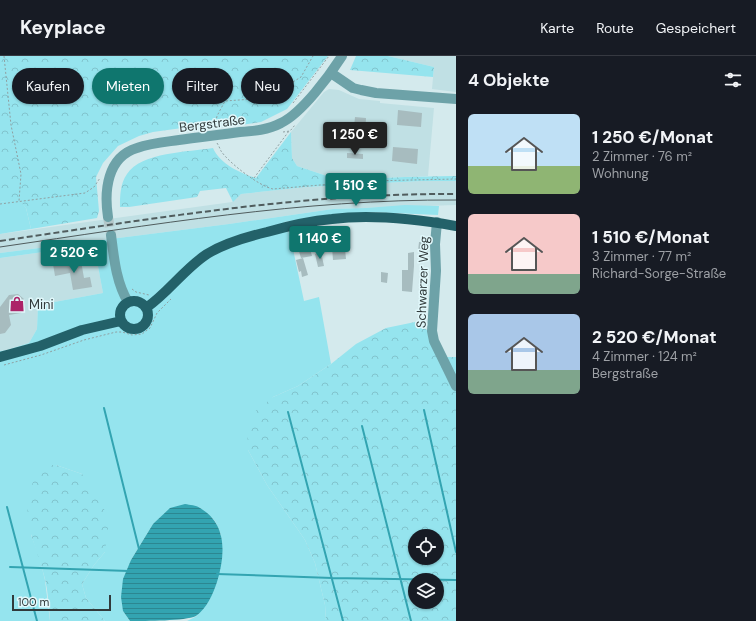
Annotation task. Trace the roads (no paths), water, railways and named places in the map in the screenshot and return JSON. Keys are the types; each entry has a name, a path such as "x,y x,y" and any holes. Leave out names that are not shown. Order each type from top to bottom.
{"main road":[{"path":"154,307 140,302 128,302 120,312 122,321 131,328 139,328 142,326 147,320 148,312 154,307 187,269 199,259 219,248 245,238 283,227 334,218 371,218 437,222 456,226"},
{"path":"0,357 34,348 82,330 122,321"}],"street":[{"name":"Bergstraße","path":"108,217 106,192 111,172 117,162 125,154 136,148 156,143 272,128 282,123 300,109 331,72 342,56"},
{"path":"331,72 353,88 361,90 376,93 456,99"},
{"name":"Schwarzer Weg","path":"437,222 435,244 436,271 432,331 434,341 456,386"},
{"path":"111,235 119,282 128,302"}],"waterway":[{"path":"104,408 139,549"},
{"path":"424,410 456,552"},
{"path":"288,412 343,621"},
{"path":"362,426 411,621"},
{"path":"7,507 37,621"},
{"path":"10,567 129,571"},
{"path":"217,574 456,580"}],"tunnel":[{"path":"108,217 111,235"}],"tram line":[{"path":"0,247 170,222 284,209 341,204 456,200"}],"railway":[{"path":"0,241 170,216 284,203 341,198 456,194"}],"place":[{"name":"Mini","path":"17,304"}]}
